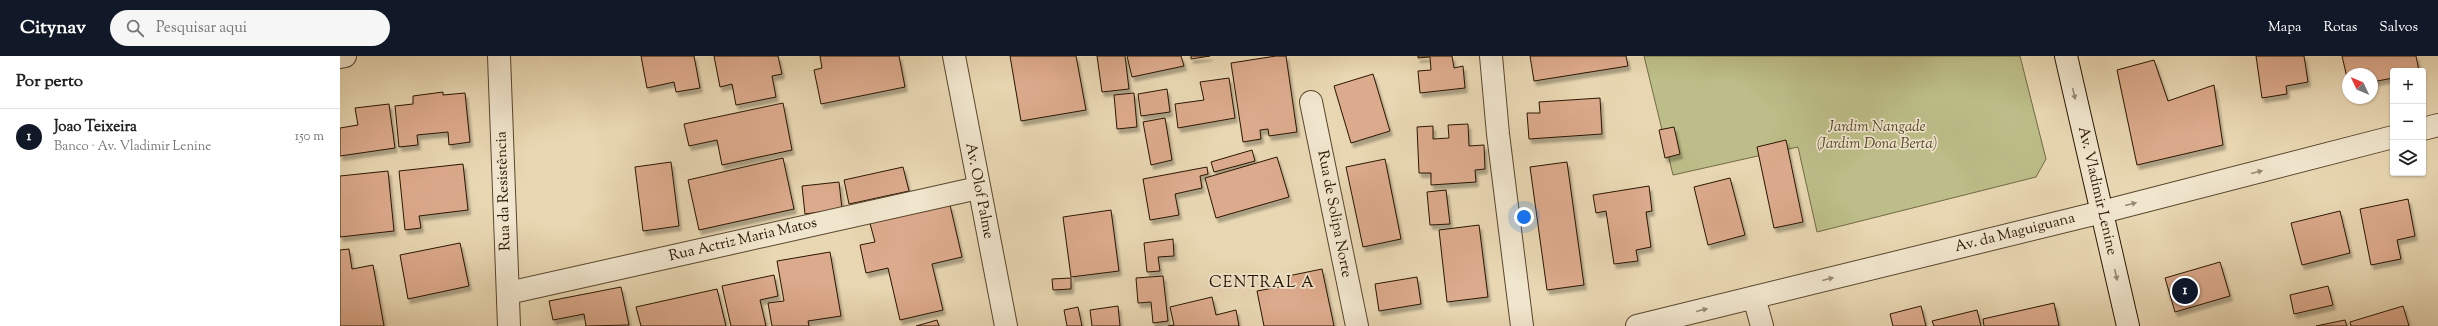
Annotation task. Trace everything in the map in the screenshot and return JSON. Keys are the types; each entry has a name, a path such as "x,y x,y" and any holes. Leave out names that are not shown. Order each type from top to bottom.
{"street":[{"path":"340,57 345,56"},
{"name":"Rua da Resistência","path":"499,56 509,326"},
{"name":"Av. Olof Palme","path":"954,56 978,188 1006,326"},
{"path":"1492,56 1498,134 1522,326"},
{"name":"Av. Vladimir Lenine","path":"2066,56 2128,326"},
{"name":"Rua de Solipa Norte","path":"1311,102 1357,326"},
{"path":"2426,128 2438,125"},
{"name":"Av. da Maguiguana","path":"1637,326 2102,212 2390,138"},
{"name":"Rua Actriz Maria Matos","path":"508,293 978,188"},
{"path":"1754,297 1762,326"}],"green space":[{"name":"Jardim Nangade (Jardim Dona Berta)","path":"1644,56 2020,56 2046,159 2036,177 1817,232 1798,147 1673,175"}],"building":[{"path":"641,56 694,56 700,88 676,92 674,82 647,88"},
{"path":"714,56 778,56 782,74 772,76 776,97 736,105 732,84 720,87"},
{"path":"820,56 899,56 905,87 821,104 814,70 822,68"},
{"path":"1010,56 1076,56 1086,110 1021,121"},
{"path":"1097,56 1125,56 1129,89 1102,92"},
{"path":"1127,56 1181,56 1184,66 1132,77"},
{"path":"1191,56 1210,56 1191,59"},
{"path":"1276,56 1286,56 1297,132 1269,136 1268,129 1260,130 1261,139 1243,142 1231,63"},
{"path":"1418,56 1452,56 1454,68 1463,66 1465,88 1420,93 1418,71 1431,70 1430,57 1418,58"},
{"path":"1530,56 1626,56 1628,66 1534,81"},
{"path":"2256,56 2304,56 2308,82 2286,86 2287,94 2262,98"},
{"path":"2342,56 2416,56 2418,68 2390,68 2390,79 2378,81 2378,68 2345,68"},
{"path":"2154,60 2168,101 2214,85 2223,145 2137,165 2117,70"},
{"path":"1373,74 1390,131 1351,143 1334,86"},
{"path":"1229,78 1235,118 1178,128 1175,104 1204,100 1200,82"},
{"path":"1167,89 1170,112 1141,116 1138,94"},
{"path":"443,92 443,95 465,93 470,142 449,145 448,132 417,135 418,145 399,147 395,106 413,104 413,96"},
{"path":"1134,93 1137,127 1117,129 1114,95"},
{"path":"1600,98 1602,134 1529,139 1527,113 1540,113 1539,102"},
{"path":"783,103 792,150 722,165 717,140 689,146 684,124"},
{"path":"389,104 395,148 340,156 340,128 358,125 355,108"},
{"path":"1165,118 1172,160 1151,165 1143,122"},
{"path":"1468,124 1469,146 1484,145 1485,169 1475,170 1476,182 1431,185 1431,173 1419,173 1417,127 1433,126 1433,139 1449,138 1448,125"},
{"path":"1674,127 1680,154 1665,158 1659,130"},
{"path":"1786,140 1803,222 1774,228 1757,147"},
{"path":"1252,150 1255,161 1214,172 1211,162"},
{"path":"1277,157 1289,197 1216,218 1205,178"},
{"path":"783,158 794,209 699,230 688,180"},
{"path":"1385,159 1401,239 1363,247 1346,167"},
{"path":"671,162 679,226 643,231 635,167"},
{"path":"1567,162 1584,285 1547,290 1530,167"},
{"path":"463,164 468,210 419,216 421,228 405,230 399,171"},
{"path":"903,167 909,191 849,204 844,180"},
{"path":"1207,167 1208,174 1200,176 1202,188 1175,194 1179,215 1150,220 1143,179"},
{"path":"388,171 394,231 340,237 340,176"},
{"path":"1730,178 1745,235 1708,245 1694,187"},
{"path":"839,182 842,209 805,214 802,186"},
{"path":"1649,186 1652,211 1646,212 1651,247 1636,250 1638,261 1614,264 1606,211 1596,213 1593,195"},
{"path":"1446,190 1450,224 1430,225 1427,192"},
{"path":"2408,199 2415,236 2397,240 2401,259 2371,265 2360,209"},
{"path":"919,204 921,212 950,205 962,257 932,264 943,310 900,320 888,268 866,273 860,245 875,242 868,216"},
{"path":"1111,210 1119,271 1071,277 1063,217"},
{"path":"2340,211 2350,253 2302,265 2291,223"},
{"path":"1479,225 1488,297 1447,302 1439,230"},
{"path":"1173,239 1174,256 1158,257 1160,271 1147,272 1144,243"},
{"path":"460,243 469,286 408,299 400,255"},
{"path":"349,249 352,269 373,265 384,326 340,326 340,250"},
{"path":"830,252 841,316 808,321 809,326 772,326 768,303 784,301 777,261"},
{"path":"2220,262 2230,296 2175,312 2165,278"},
{"path":"1322,269 1334,326 1264,326 1257,291 1290,285 1288,276"},
{"path":"774,275 778,296 760,300 766,326 731,326 722,286"},
{"path":"1163,276 1168,321 1153,323 1151,302 1138,303 1136,278"},
{"path":"1417,277 1421,304 1379,311 1375,284"},
{"path":"1071,278 1071,289 1053,290 1052,279"},
{"path":"2328,286 2333,305 2294,314 2290,295"},
{"path":"621,287 629,325 586,326 584,314 553,320 549,301"},
{"path":"717,289 726,326 641,326 636,307"},
{"path":"1212,297 1216,315 1236,310 1239,326 1168,326 1174,325 1170,307"},
{"path":"2054,303 2059,326 1984,326 1983,319"},
{"path":"1118,306 1120,326 1092,326 1090,310"},
{"path":"1921,306 1926,326 1893,326 1890,314"},
{"path":"2403,306 2409,326 2351,326 2350,322"},
{"path":"1078,307 1082,326 1067,326 1064,310"},
{"path":"1977,310 1981,326 1934,326 1932,321"},
{"path":"937,320 939,326 916,326"},
{"path":"2345,320 2347,326 2316,326"}],"place":[{"name":"Joao Teixeira","path":"2185,291"}],"district":[{"name":"CENTRAL A","path":"1262,283"}]}
